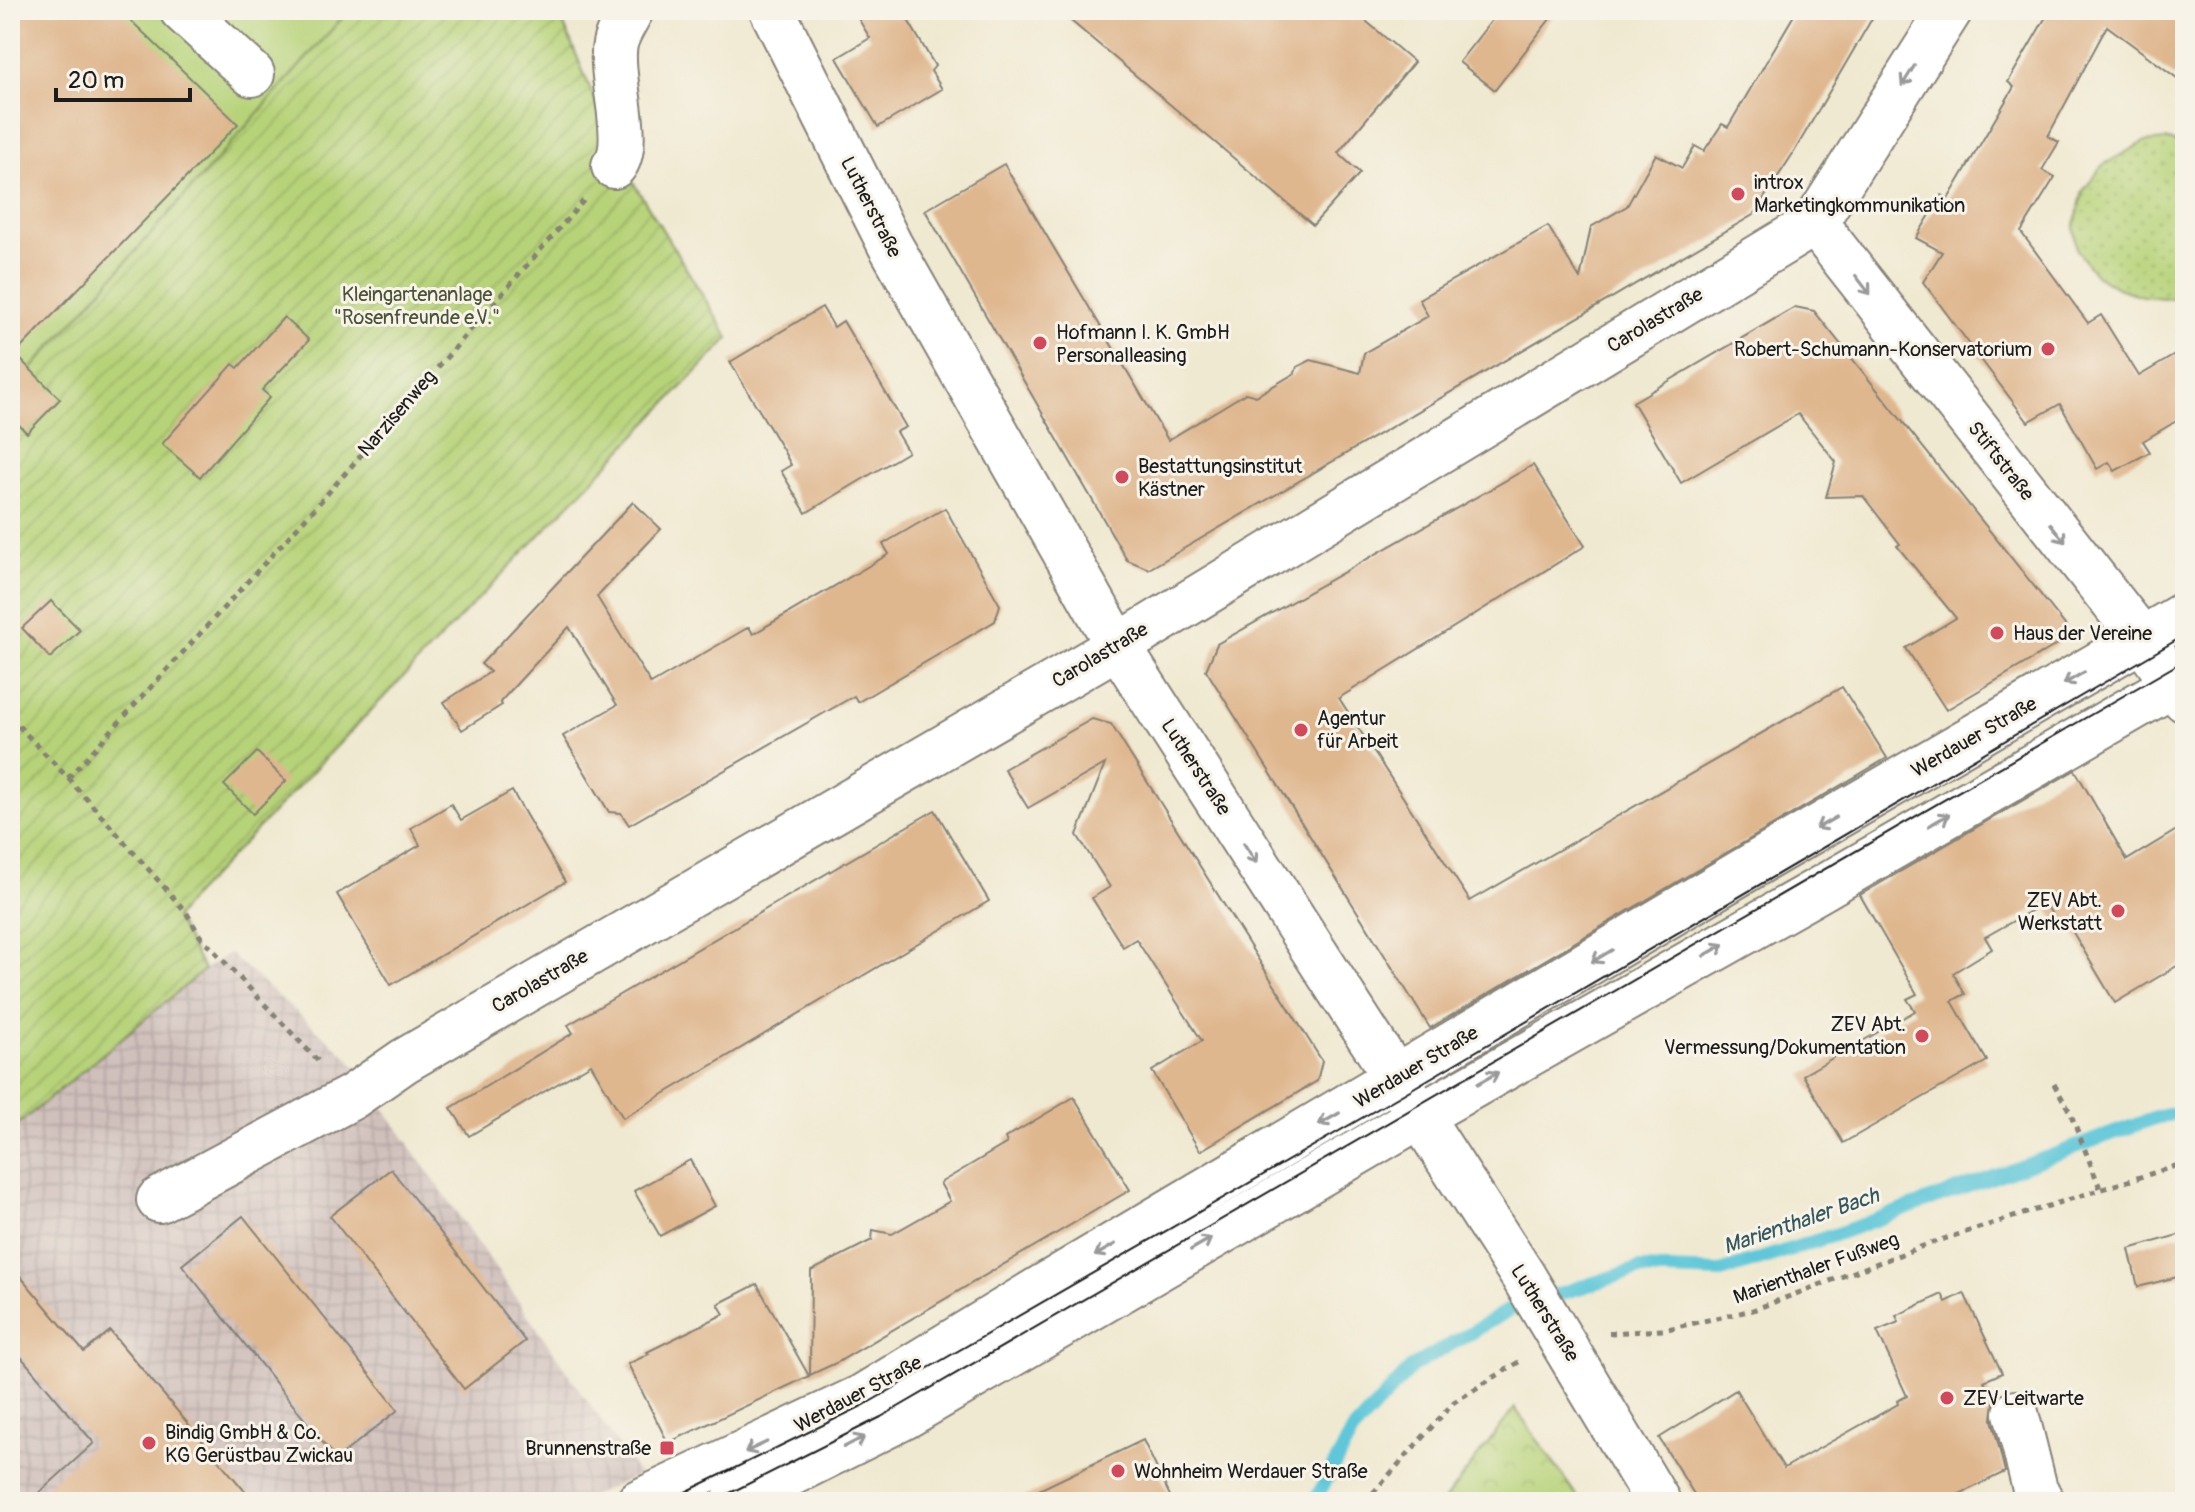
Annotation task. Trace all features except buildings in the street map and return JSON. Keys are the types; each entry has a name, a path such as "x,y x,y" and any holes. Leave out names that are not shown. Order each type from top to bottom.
{"street":[{"path":"182,10 252,74"},
{"path":"614,166 619,159 620,139 620,106 614,79 615,43 631,10"},
{"name":"Lutherstraße","path":"772,10 890,245 1118,646 1523,1276 1658,1502"},
{"name":"Carolastraße","path":"159,1200 352,1097 404,1061 1118,646 1815,223 1950,10"},
{"name":"Stiftstraße","path":"1815,223 2181,687"},
{"name":"Werdauer Straße","path":"639,1502 862,1397 1748,868 2185,614"},
{"name":"Werdauer Straße","path":"734,1502 904,1417 1420,1116 2181,687"},
{"path":"2016,1413 2035,1489 2042,1502"}],"path":[{"name":"Narzisenweg","path":"68,778 314,509 614,166"},
{"path":"10,717 186,912 200,936 352,1097"},
{"path":"2054,1084 2070,1112 2100,1188"},
{"name":"Marienthaler Fußweg","path":"1365,1502 1454,1402 1558,1332 1663,1330 1753,1310 1931,1243 2185,1163"}],"shaded area":[{"path":"229,953 350,1059 639,1475 578,1502 10,1502 10,1131 204,970"}],"green space":[{"path":"10,10 349,10 10,393"},
{"name":"Kleingartenanlage \"Rosenfreunde e.V.\"","path":"349,10 558,10 619,159 729,338 191,898 175,918 204,970 10,1131 10,393"},
{"path":"2169,140 2183,145 2185,163 2185,296 2177,299 2142,296 2117,288 2096,275 2077,250 2074,228 2083,191 2103,165 2144,142"},
{"path":"1515,1408 1581,1502 1443,1502"}],"waterway":[{"name":"Marienthaler Bach","path":"1314,1502 1353,1431 1412,1367 1511,1309 1639,1269 1721,1272 1834,1235 2155,1118 2185,1111"}],"tram line":[{"path":"665,1502 866,1404 1405,1093 2185,635"},
{"path":"712,1502 881,1417 2185,660"}],"place":[{"name":"introx Marketingkommunikation","path":"1738,194"},
{"name":"Hofmann I. K. GmbH Personalleasing","path":"1040,343"},
{"name":"Robert-Schumann-Konservatorium","path":"2048,349"},
{"name":"Bestattungsinstitut Kästner","path":"1122,477"},
{"name":"Haus der Vereine","path":"1997,633"},
{"name":"Agentur für Arbeit","path":"1301,730"},
{"name":"ZEV Abt. Werkstatt","path":"2118,911"},
{"name":"ZEV Abt. Vermessung/Dokumentation","path":"1922,1036"},
{"name":"ZEV Leitwarte","path":"1947,1398"},
{"name":"Bindig GmbH & Co. KG Gerüstbau Zwickau","path":"149,1443"},
{"name":"Brunnenstraße","path":"667,1448"},
{"name":"Wohnheim Werdauer Straße","path":"1118,1471"}]}
